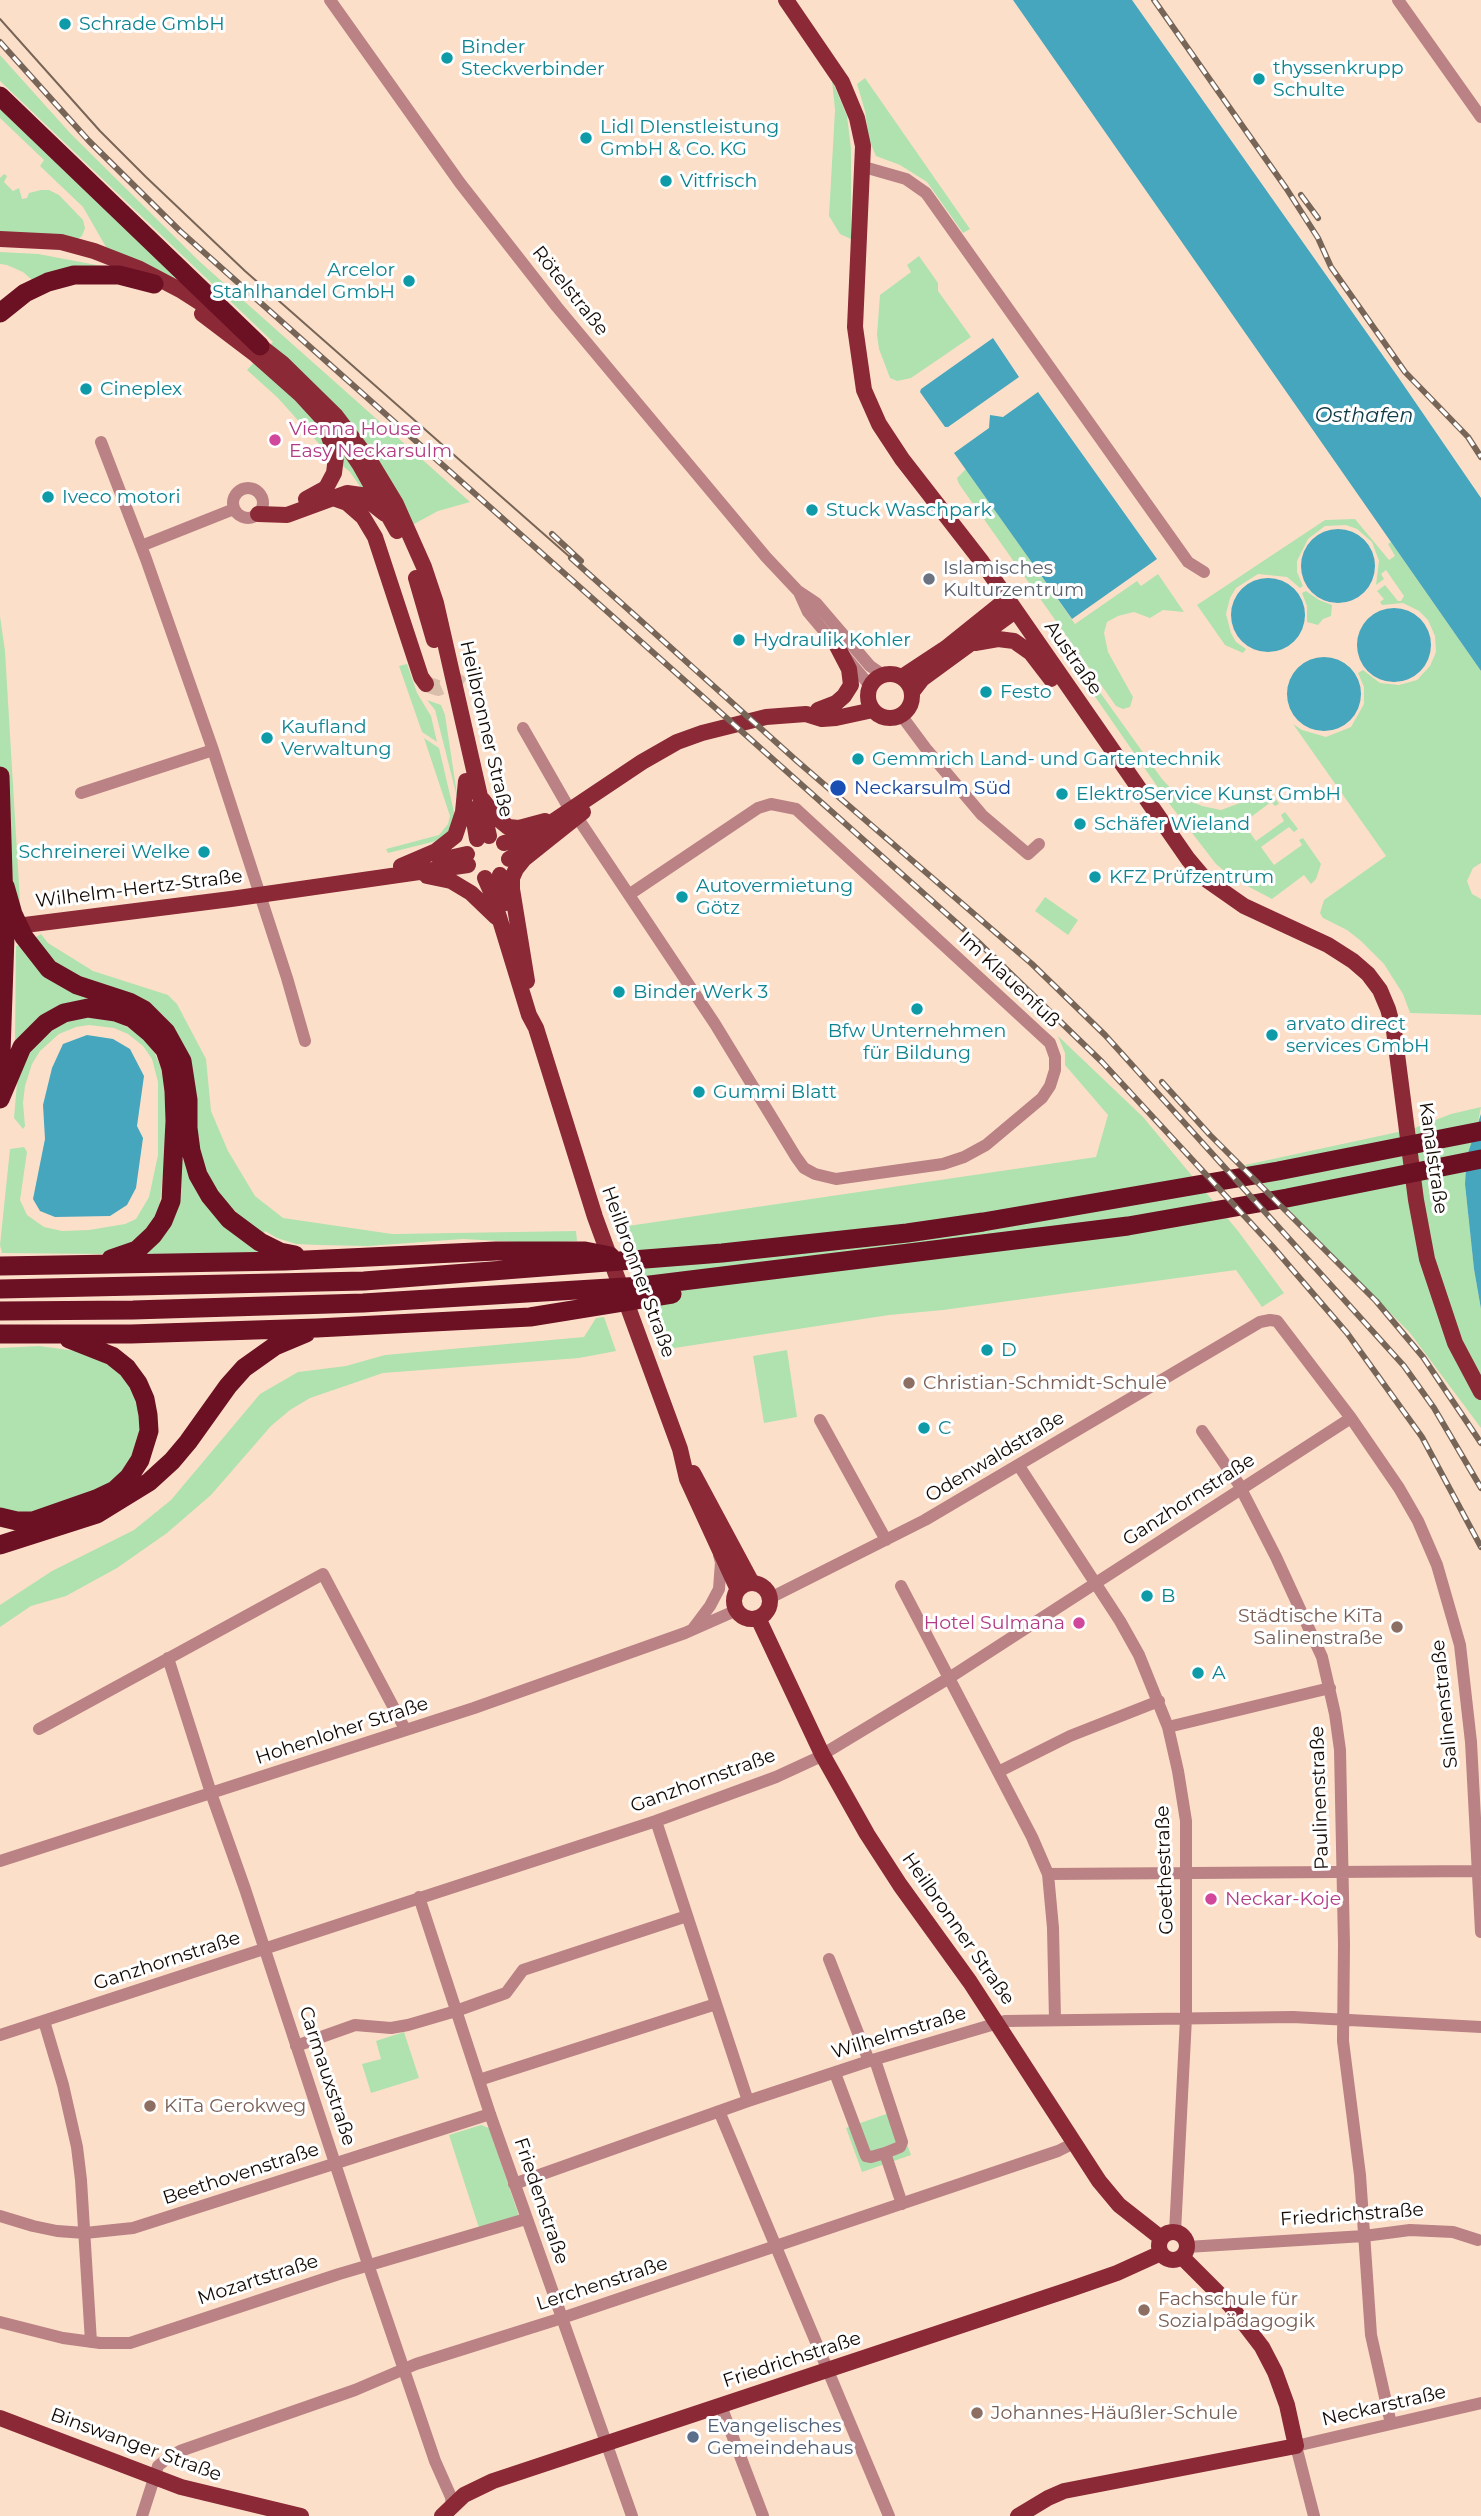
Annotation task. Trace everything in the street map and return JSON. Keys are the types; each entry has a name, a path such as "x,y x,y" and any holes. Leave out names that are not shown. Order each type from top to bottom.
{"highway":[{"path":"0,96 260,346"},
{"path":"0,313 25,293 48,282 74,275 119,275 154,284"},
{"path":"0,776 9,926 0,1086"},
{"path":"9,926 43,962 64,979 129,1002 151,1016 166,1032 182,1061 187,1089 189,1139 198,1175 210,1196 229,1219 260,1242 280,1252 327,1259"},
{"path":"0,1099 22,1047 46,1023 64,1013 88,1008 116,1012 132,1018 150,1033 164,1050 171,1068 174,1091 171,1201 163,1221 137,1250 125,1256 84,1265"},
{"path":"0,1266 327,1259 496,1251 636,1261 907,1233 1167,1191 1481,1131"},
{"path":"0,1311 599,1298 771,1271 1090,1231 1287,1198 1481,1159"},
{"path":"0,1289 352,1282 587,1258"},
{"path":"0,1334 317,1328 530,1317 599,1298"},
{"path":"0,1545 97,1514 149,1482 173,1461 244,1368 275,1346 317,1328"},
{"path":"0,1517 33,1521 115,1490 129,1477 145,1446 149,1431 145,1399 127,1367 112,1356 87,1345 51,1334"}],"main road":[{"name":"Austraße","path":"786,0 842,82 851,100 863,146 855,327 864,390 878,424 982,562 1188,859 1204,878 1244,906 1328,945"},
{"name":"Heilbronner Straße","path":"0,239 61,242 141,269 215,312 282,363 336,416 386,486 410,533 436,603 480,794 483,837"},
{"name":"Heilbronner Straße","path":"0,248 57,251 122,270 154,284 184,302 256,355 301,395 348,447 391,519 414,571 429,619 466,781 483,837"},
{"path":"260,508 288,507 326,488 334,474 336,457 323,419"},
{"path":"386,486 411,524 432,565 463,670"},
{"path":"260,508 287,515 347,493 361,495 391,519"},
{"path":"333,498 348,503 363,517 375,537 421,677 426,684"},
{"path":"871,697 883,717 901,715 911,703 912,692 922,679 970,645 1011,605"},
{"path":"902,677 1011,605"},
{"path":"970,645 998,639 1014,641 1031,653 1051,680 1069,687"},
{"path":"812,712 836,703 850,685 849,669 836,644"},
{"path":"507,851 570,814 666,749 702,733 766,717 846,707 871,697 883,675 902,677 912,692"},
{"path":"397,872 436,851 455,836 463,813 466,781"},
{"path":"480,794 496,817 508,827 519,828 570,814"},
{"path":"528,987 512,878 524,859 549,839 570,814"},
{"path":"483,837 497,838 507,851 508,865 492,877 472,872 467,859 470,845 483,837"},
{"path":"507,851 549,839"},
{"name":"Wilhelm-Hertz-Straße","path":"9,926 55,923 260,895 467,859"},
{"path":"397,872 452,881 478,898 501,923"},
{"name":"Heilbronner Straße","path":"492,877 502,891 534,1009 536,1028"},
{"name":"Heilbronner Straße","path":"492,877 501,923 595,1217 680,1449 745,1587"},
{"name":"Kanalstraße","path":"1328,945 1368,974 1380,990 1388,1009 1394,1031 1416,1200 1427,1259 1455,1343 1481,1392"},
{"name":"Heilbronner Straße","path":"680,1449 687,1479 717,1548 745,1587"},
{"path":"745,1587 764,1587 770,1598 768,1610 758,1618 746,1618 737,1610 734,1600 745,1587"},
{"name":"Heilbronner Straße","path":"758,1618 822,1754 867,1834 900,1885 998,2023 1099,2181 1119,2205 1166,2241 1173,2260 1184,2252"},
{"name":"Heilbronner Straße","path":"1166,2241 1185,2238 1184,2252 1262,2347 1287,2405 1296,2446"},
{"name":"Friedrichstraße","path":"447,2511 464,2495 493,2481 1117,2273 1166,2241"},
{"name":"Binswanger Straße","path":"0,2417 153,2478 229,2501 301,2516"},
{"path":"1018,2516 1064,2491 1296,2446"}],"street":[{"name":"Rötelstraße","path":"330,0 420,129 502,238 742,530 798,591 816,603 870,666 883,675"},
{"path":"1398,0 1481,117"},
{"path":"864,167 906,179 926,193 1188,562 1204,572"},
{"path":"101,442 213,750 305,1041"},
{"path":"243,489 258,492 260,508 253,517 244,518 234,509 235,495 243,489"},
{"path":"141,546 234,509"},
{"name":"Rötelstraße","path":"798,591 808,612 836,644 871,697"},
{"path":"901,715 932,757 982,815 1028,855 1039,844"},
{"name":"Im Klauenfuß","path":"523,729 570,814 630,894 804,1168 836,1179 943,1164 986,1145 1042,1098 1050,1086 1055,1070 1055,1057 1050,1043 796,809 771,804 758,808 630,894"},
{"path":"80,793 213,750"},
{"name":"Salinenstraße","path":"1270,1320 1278,1321 1351,1418 1399,1488 1418,1521 1437,1565 1460,1645 1469,1729 1481,1932"},
{"name":"Odenwaldstraße","path":"770,1598 925,1520 1212,1349 1260,1322 1270,1320"},
{"name":"Ganzhornstraße","path":"0,2035 656,1821 766,1781 822,1754 949,1678 1351,1418"},
{"path":"820,1420 886,1540"},
{"name":"Paulinenstraße","path":"1202,1432 1241,1489 1314,1637 1330,1688 1339,1750 1343,2020 1347,2081 1360,2175 1371,2335 1391,2424"},
{"name":"Goethestraße","path":"1019,1466 1126,1632 1159,1701 1178,1771 1186,1821 1186,2018 1166,2241"},
{"path":"692,1630 719,1589 721,1562 717,1548"},
{"path":"38,1730 323,1574 405,1729"},
{"path":"901,1586 1032,1837 1048,1874 1053,1928 1055,2020"},
{"name":"Hohenloher Straße","path":"0,1861 535,1687 692,1630 737,1610"},
{"name":"Carmauxstraße","path":"168,1658 369,2267 435,2460 451,2497 447,2511"},
{"path":"1168,1727 1330,1688"},
{"path":"998,1772 1070,1736 1159,1701"},
{"path":"656,1821 748,2102"},
{"path":"1048,1874 1478,1871"},
{"name":"Friedenstraße","path":"419,1897 514,2184 632,2516"},
{"path":"296,2046 355,2025 391,2028 456,2011 506,1993 523,1970 688,1916"},
{"path":"829,1959 872,2061 902,2142 900,2147 871,2157 866,2155 835,2073"},
{"path":"479,2080 716,2004"},
{"name":"Wilhelmstraße","path":"514,2184 719,2111 998,2023 1293,2017 1481,2027"},
{"path":"44,2021 63,2085 77,2147 91,2342"},
{"path":"719,2111 888,2516"},
{"name":"Beethovenstraße","path":"0,2216 33,2227 85,2233 150,2224 490,2114"},
{"name":"Lerchenstraße","path":"153,2478 163,2461 180,2451 318,2404 416,2364 902,2204 1058,2151 1074,2143"},
{"path":"885,2153 902,2204"},
{"name":"Mozartstraße","path":"0,2322 62,2338 130,2343 339,2274 526,2218"},
{"name":"Friedrichstraße","path":"1184,2252 1410,2230 1461,2234 1480,2242"},
{"name":"Neckarstraße","path":"1296,2446 1481,2403"},
{"path":"721,2406 763,2516"},
{"path":"1296,2446 1314,2516"},
{"path":"142,2516 153,2478"}],"green space":[{"path":"0,55 71,134 199,261 470,502 438,511 392,536 350,472 328,454 278,398 247,370 273,342 0,81"},
{"path":"865,78 970,229 963,233 927,182 900,165 876,156 869,140 865,111 857,84"},
{"path":"832,80 847,116 851,149 851,239 840,234 829,216 835,110"},
{"path":"0,104 189,285 106,247 83,207 40,166 44,160 0,118"},
{"path":"4,174 7,176 4,182 13,191 19,188 22,199 27,198 29,193 41,190 49,190 59,195 83,220 85,228 82,236 78,239 0,236 0,178"},
{"path":"0,252 38,254 102,266 32,280 23,272 0,264"},
{"path":"919,256 938,283 938,291 971,337 911,378 897,381 890,378 879,349 877,335 880,295 911,272 907,265"},
{"path":"966,469 1075,624 1137,581 1141,586 1158,574 1184,612 1163,610 1150,618 1134,612 1118,616 1107,622 1104,633 1108,652 1133,697 1130,707 1123,709 1116,706 959,484 957,478"},
{"path":"1355,519 1389,560 1395,556 1388,544 1391,542 1481,671 1481,863 1473,868 1467,881 1472,894 1481,899 1481,1015 1410,1013 1403,994 1384,964 1347,930 1323,918 1320,913 1324,900 1386,856 1293,724 1302,730 1326,737 1351,727 1364,704 1364,687 1358,673 1363,670 1380,683 1399,685 1417,680 1430,666 1436,652 1435,636 1428,620 1419,611 1403,603 1382,605 1380,602 1384,599 1377,591 1385,585 1398,601 1404,596 1386,570 1381,574 1384,579 1376,585 1379,561 1372,542 1357,529 1346,525 1325,526 1308,539 1297,561 1297,572 1303,586 1300,588 1287,577 1258,574 1236,588 1226,614 1236,642 1246,649 1243,653 1225,645 1197,605 1325,520"},
{"path":"1306,591 1332,605 1331,616 1318,625 1307,622 1307,606 1302,593"},
{"path":"0,616 5,651 21,919 0,910"},
{"path":"1053,636 1064,642 1162,779 1178,796 1221,810 1264,794 1273,795 1279,804 1275,806 1271,802 1243,823 1256,841 1284,821 1281,815 1285,812 1298,829 1294,832 1289,827 1261,847 1274,865 1302,845 1299,840 1303,838 1321,864 1316,879 1311,884 1304,875 1272,899 1234,879 1216,864 1168,802"},
{"path":"407,664 417,693 431,716 437,742 422,732 399,666"},
{"path":"427,700 441,705 445,715 458,801 435,710"},
{"path":"424,738 439,748 454,820 449,832 436,841 388,853 386,849 439,835 448,824 450,816"},
{"path":"1045,897 1078,920 1068,935 1035,911"},
{"path":"41,934 48,943 93,971 168,995 177,1004 206,1059 211,1111 228,1151 255,1196 283,1218 392,1234 576,1231 577,1241 537,1243 463,1239 368,1246 296,1244 265,1231 263,1236 252,1229 215,1190 204,1169 197,1147 182,1042 164,1016 152,1006 65,973 31,940"},
{"path":"20,945 91,999 15,1042 16,946"},
{"path":"93,1016 114,1019 145,1038 165,1077 166,1145 160,1203 155,1219 132,1244 102,1254 2,1253 0,1245 10,1149 24,1147 27,1152 20,1200 27,1215 44,1227 62,1231 89,1230 125,1224 136,1219 149,1197 158,1155 158,1082 152,1059 143,1046 128,1034 114,1028 89,1025 59,1034 40,1051 32,1064 25,1086 23,1129 14,1118 17,1083 24,1060 48,1028 72,1018"},
{"path":"1058,1036 1143,1117 1238,1231 1284,1293 1262,1307 1236,1270 889,1315 668,1349 628,1226 1096,1157 1108,1115 1065,1065 1065,1053"},
{"path":"1481,1107 1465,1184 1481,1309 1481,1428 1410,1333 1245,1165 1412,1129 1451,1114"},
{"path":"184,1154 214,1214 237,1237 258,1248 259,1254 146,1255"},
{"path":"604,1317 616,1351 579,1358 383,1373 310,1398 271,1426 211,1495 167,1533 117,1568 66,1596 31,1606 0,1627 0,1605 52,1571 134,1530 171,1500 260,1394 298,1372 346,1366 385,1355 584,1337 596,1318"},
{"path":"39,1346 84,1352 112,1367 126,1380 135,1395 141,1430 131,1464 108,1487 38,1514 0,1510 0,1348"},
{"path":"787,1350 797,1417 764,1423 753,1356"},
{"path":"404,2032 419,2078 371,2093 362,2064 381,2059 376,2041"},
{"path":"895,2111 911,2155 862,2172 846,2128"},
{"path":"481,2125 489,2128 519,2216 479,2228 449,2135"}],"water":[{"name":"Osthafen","path":"1013,0 1132,0 1398,377 1481,498 1481,671"},
{"path":"993,338 1019,377 945,427 920,392 921,389"},
{"path":"1038,392 1157,559 1072,619 954,453 989,428 990,415 1003,417"},
{"path":"1338,529 1359,535 1369,545 1375,566 1369,587 1359,597 1338,603 1317,597 1307,587 1301,566 1307,545 1317,535"},
{"path":"1268,578 1289,584 1299,594 1305,615 1299,636 1289,646 1268,652 1247,646 1237,636 1231,615 1237,594 1247,584"},
{"path":"1394,608 1415,614 1425,624 1431,645 1425,666 1415,676 1394,682 1373,676 1363,666 1357,645 1363,624 1373,614"},
{"path":"1324,657 1345,663 1355,673 1361,694 1355,715 1345,725 1324,731 1303,725 1293,715 1287,694 1293,673 1303,663"},
{"path":"87,1035 113,1039 130,1049 144,1076 137,1126 143,1138 136,1188 127,1205 110,1216 55,1217 40,1211 33,1199 45,1139 43,1105 52,1068 63,1044"},
{"path":"1481,1114 1481,1309 1465,1184 1467,1156"}],"tunnel":[{"path":"426,684 438,688 456,680 463,670"}],"tram line":[{"path":"0,19 100,131 245,271 571,558"}],"railway":[{"path":"1154,0 1286,188 1318,238 1331,267 1405,372 1468,437 1481,457"},
{"path":"0,42 89,141 180,231 977,941 1102,1062 1273,1247 1347,1333 1422,1437 1481,1547"},
{"path":"1301,195 1318,218"},
{"path":"552,534 581,561"},
{"path":"571,558 797,761 1032,964 1105,1035 1404,1366 1434,1408 1481,1488"},
{"path":"1162,1082 1210,1135 1376,1301 1423,1357 1481,1443"}],"place":[{"name":"Schrade GmbH","path":"65,24"},
{"name":"Binder Steckverbinder","path":"447,58"},
{"name":"thyssenkrupp Schulte","path":"1259,79"},
{"name":"Lidl DIenstleistung GmbH & Co. KG","path":"586,138"},
{"name":"Vitfrisch","path":"666,181"},
{"name":"Arcelor Stahlhandel GmbH","path":"409,281"},
{"name":"Cineplex","path":"86,389"},
{"name":"Vienna House Easy Neckarsulm","path":"275,440"},
{"name":"Iveco motori","path":"48,497"},
{"name":"Stuck Waschpark","path":"812,510"},
{"name":"Islamisches Kulturzentrum","path":"929,579"},
{"name":"Hydraulik Kohler","path":"739,640"},
{"name":"Festo","path":"986,692"},
{"name":"Kaufland Verwaltung","path":"267,738"},
{"name":"Gemmrich Land- und Gartentechnik","path":"858,759"},
{"name":"Neckarsulm Süd","path":"838,788"},
{"name":"ElektroService Kunst GmbH","path":"1062,794"},
{"name":"Schäfer Wieland","path":"1080,824"},
{"name":"Schreinerei Welke","path":"204,852"},
{"name":"KFZ Prüfzentrum","path":"1095,877"},
{"name":"Autovermietung Götz","path":"682,897"},
{"name":"Binder Werk 3","path":"619,992"},
{"name":"Bfw Unternehmen für Bildung","path":"917,1009"},
{"name":"arvato direct services GmbH","path":"1272,1035"},
{"name":"Gummi Blatt","path":"699,1092"},
{"name":"D","path":"987,1350"},
{"name":"Christian-Schmidt-Schule","path":"909,1383"},
{"name":"C","path":"924,1428"},
{"name":"B","path":"1147,1596"},
{"name":"Hotel Sulmana","path":"1079,1623"},
{"name":"Städtische KiTa Salinenstraße","path":"1397,1627"},
{"name":"A","path":"1198,1673"},
{"name":"Neckar-Koje","path":"1211,1899"},
{"name":"KiTa Gerokweg","path":"150,2106"},
{"name":"Fachschule für Sozialpädagogik","path":"1144,2310"},
{"name":"Johannes-Häußler-Schule","path":"977,2413"},
{"name":"Evangelisches Gemeindehaus","path":"693,2437"}]}
